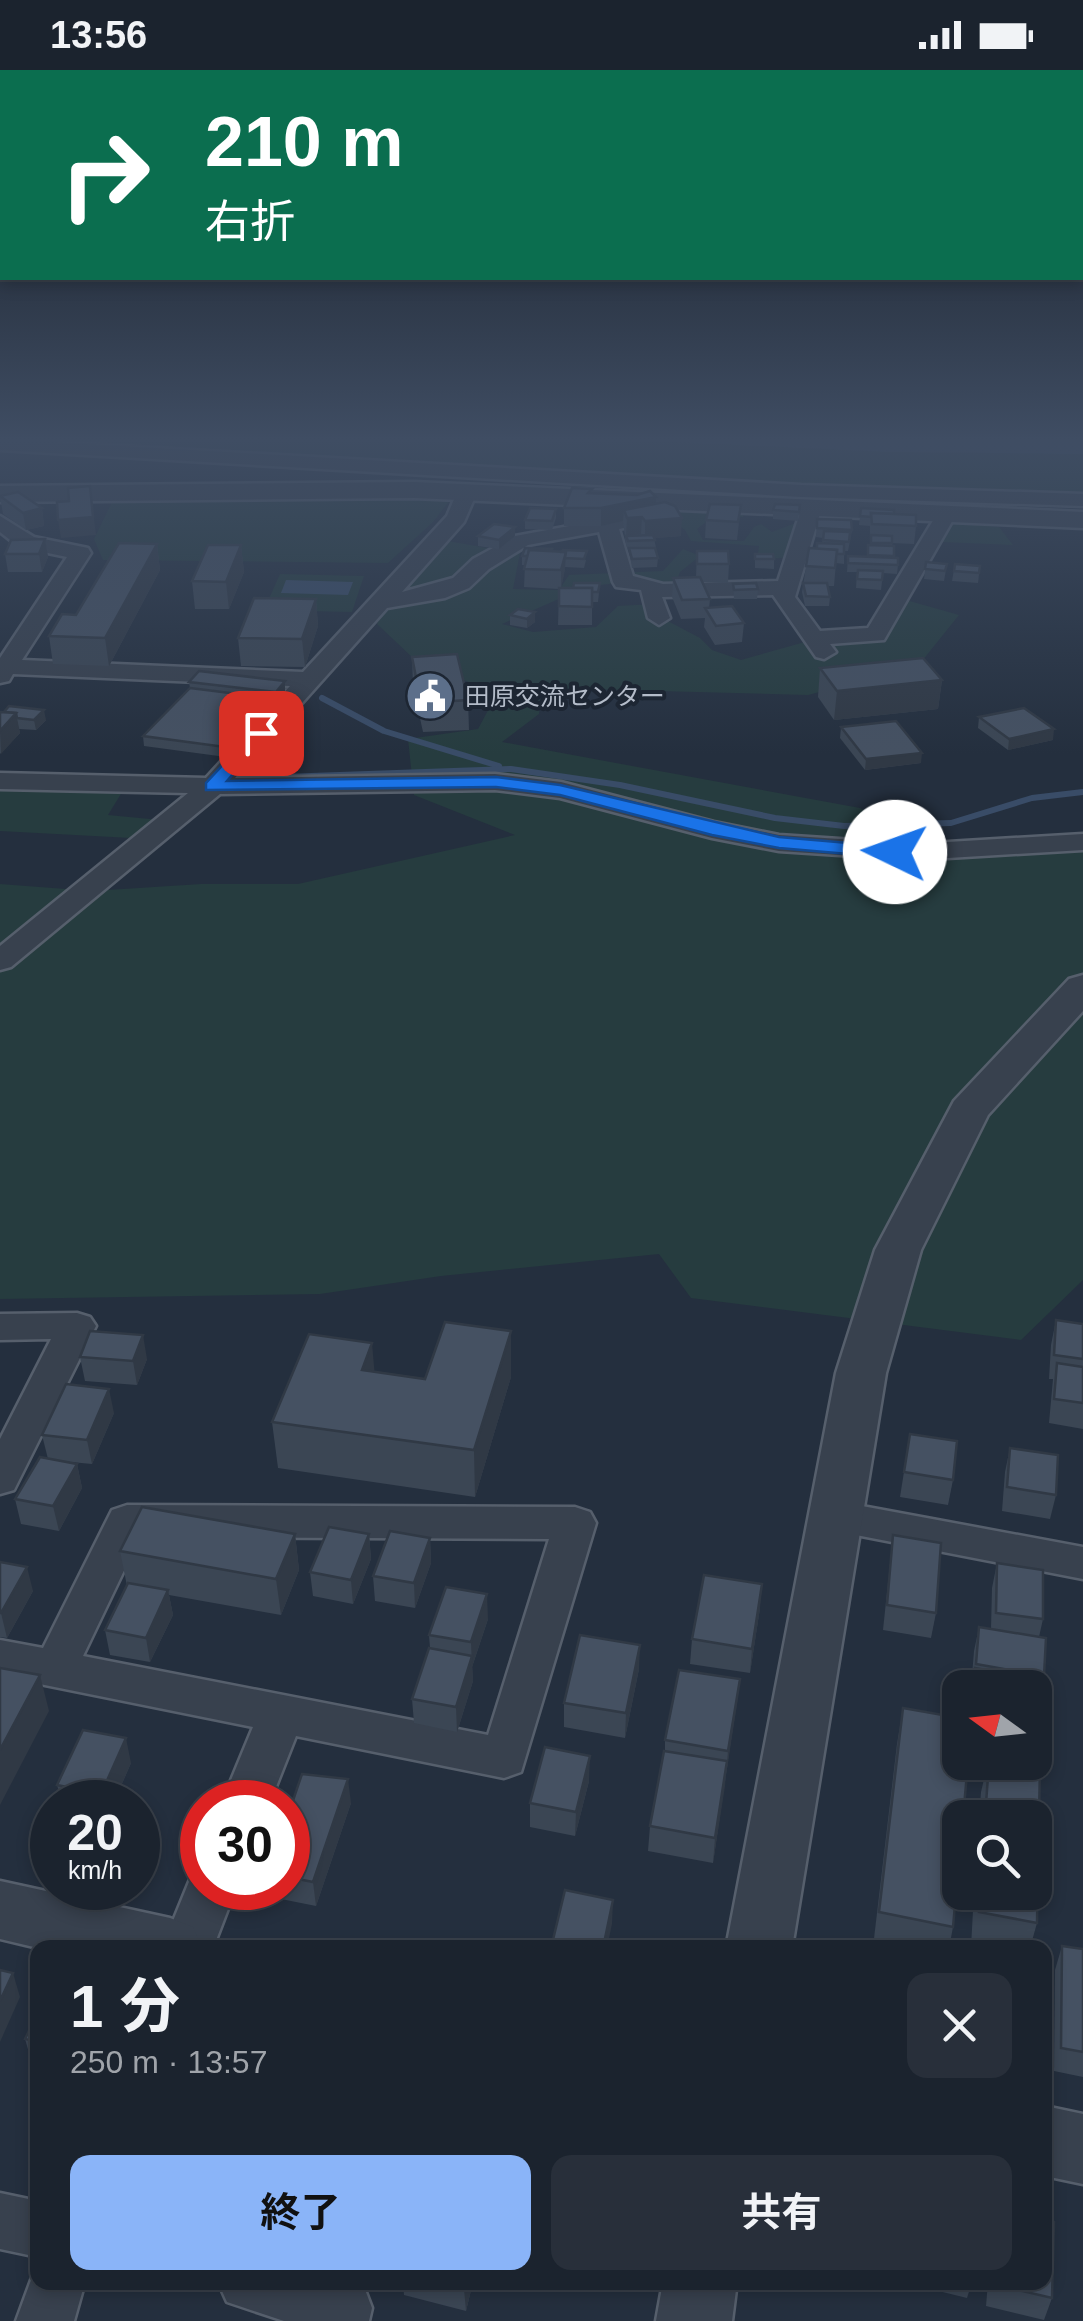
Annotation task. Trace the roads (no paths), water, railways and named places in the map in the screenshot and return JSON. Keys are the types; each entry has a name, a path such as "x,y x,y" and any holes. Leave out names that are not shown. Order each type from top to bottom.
{"street":[{"path":"4,671 80,553 37,544"},
{"path":"0,962 212,786 433,544"},
{"path":"377,602 437,593 461,583 481,564 515,544"},
{"path":"613,544 624,582 654,585 659,618"},
{"path":"801,544 784,597 819,645 876,636 929,544"},
{"path":"652,591 787,588"},
{"path":"4,671 310,680"},
{"path":"0,781 212,786 496,782 560,790 712,830 779,843 915,852 1083,842"},
{"path":"760,1940 861,1374 898,1250 969,1110 1083,986"},
{"path":"0,1326 76,1326 0,1479"},
{"path":"835,1517 1083,1562"},
{"path":"0,1658 55,1669 282,1713 504,1758 575,1523 127,1521 55,1669"},
{"path":"255,1780 282,1713"},
{"path":"0,1910 134,1940"},
{"path":"190,1940 202,1910"},
{"path":"1052,2142 1083,2149"},
{"path":"0,2221 30,2227"},
{"path":"46,2321 54,2290"},
{"path":"276,2290 342,2308 340,2321"},
{"path":"694,2321 699,2290"}],"water":[{"path":"286,580 353,582 348,595 281,593"}],"waterway":[{"path":"322,698 384,731 499,766"},
{"path":"225,779 511,769 620,785 775,818 844,826 951,823 1032,798 1083,792"}],"place":[{"name":"田原交流センター","path":"430,696"}]}
